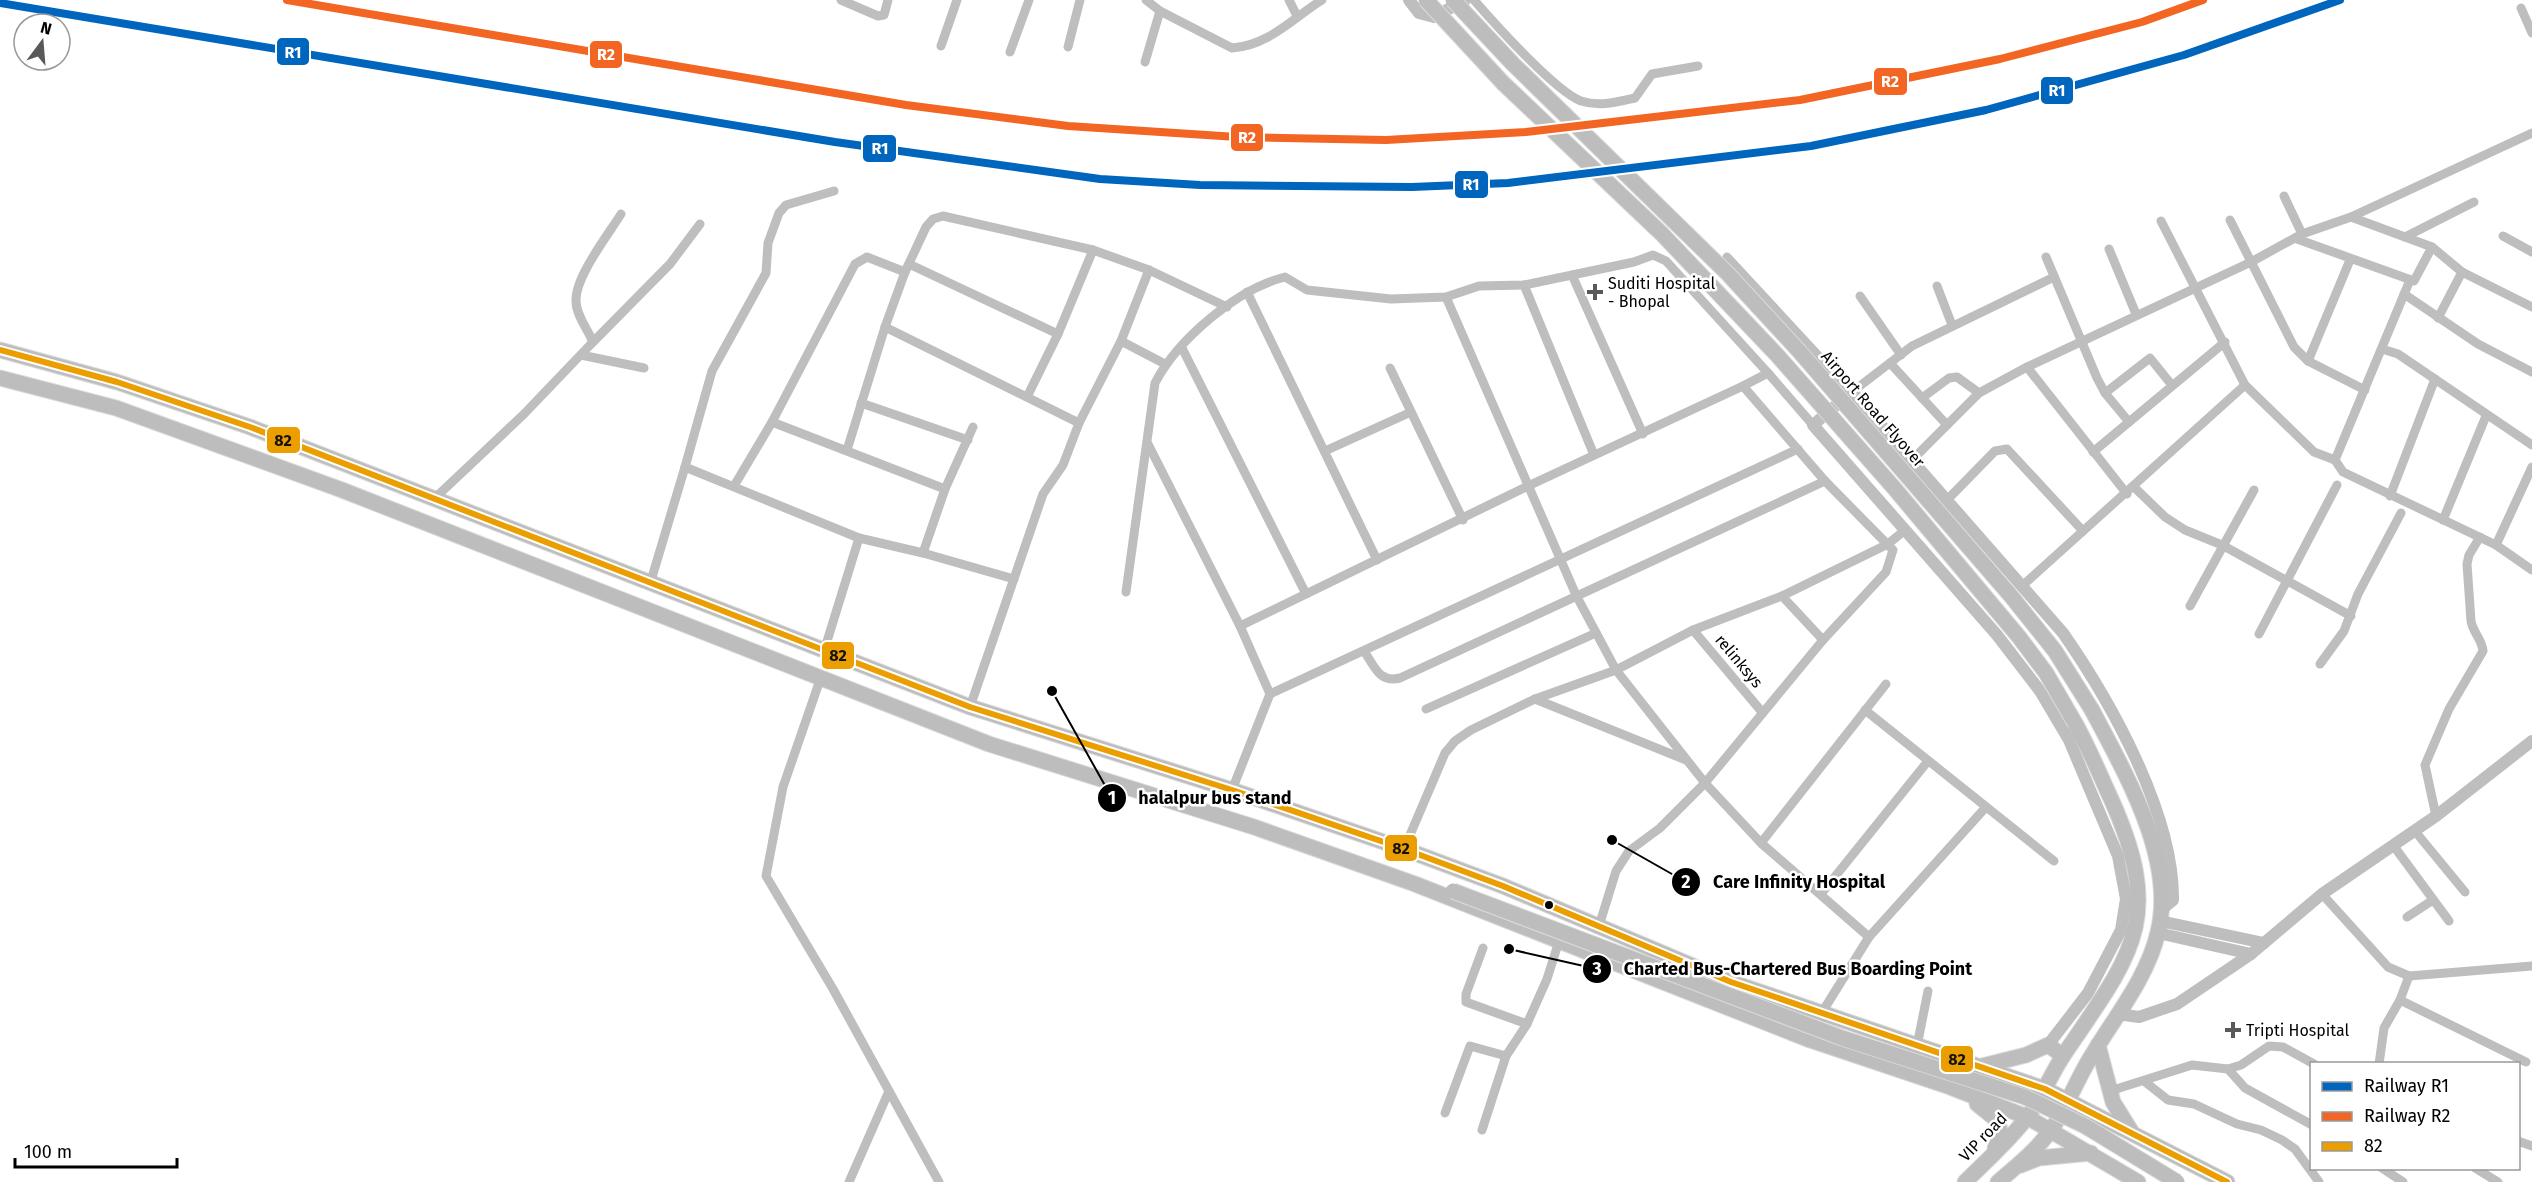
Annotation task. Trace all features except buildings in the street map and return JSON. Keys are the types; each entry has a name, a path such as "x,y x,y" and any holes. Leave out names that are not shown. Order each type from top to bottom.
{"main road":[{"path":"1426,0 1503,83 1683,255 1777,355 1895,489 2019,637 2046,673 2075,732"},
{"name":"Airport Road Flyover","path":"1453,0 1513,64 1728,274 2011,596 2055,651 2092,710 2151,839 2160,869 2160,921"},
{"path":"0,350 153,394 435,498 650,584 970,707 1232,790 1404,849 1599,926 1731,982 2045,1089 2227,1182"},
{"path":"0,378 75,396 178,430 353,494 989,744 1254,827 1415,884 1810,1040 2027,1117 2138,1182"},
{"name":"VIP road","path":"1967,1180 2027,1117 2062,1056 2112,984 2125,959 2138,915 2140,898 2136,867 2129,844 2075,732"},
{"path":"1415,884 1436,885 1842,1038 2025,1097 2085,1126 2177,1182"},
{"path":"1998,1182 2052,1130 2069,1101 2083,1069 2145,969 2160,921"},
{"path":"1981,1066 2026,1055 2048,1045 2062,1056"},
{"path":"2098,1045 2110,1091 2131,1131"},
{"path":"1950,1088 1994,1115 2001,1128 1999,1143 1967,1180"},
{"path":"2013,1169 2039,1158 2091,1153"}],"street":[{"path":"841,0 878,16 884,15 888,0"},
{"path":"941,46 957,0"},
{"path":"1010,52 1029,0"},
{"path":"1068,47 1080,0"},
{"path":"1146,0 1160,11 1232,48 1245,47 1270,38 1297,16 1322,0"},
{"path":"1289,0 1297,16"},
{"path":"1409,0 1419,13 1434,17 1465,0"},
{"path":"1474,0 1509,39 1564,90 1580,100 1605,104 1635,98 1652,74 1698,66"},
{"path":"2521,8 2532,33"},
{"path":"1145,62 1160,11"},
{"path":"1912,460 1979,393 2027,367 2082,339 2251,262 2299,236 2351,217 2532,133"},
{"path":"650,584 712,371 766,273 768,243 778,213 786,205 834,191"},
{"path":"2284,196 2299,236 2350,260 2414,281 2432,247"},
{"path":"2404,237 2474,202"},
{"path":"591,345 592,340 579,314 576,301 578,289 591,262 621,214"},
{"path":"847,450 885,327 907,268 926,227 933,219 943,216 1093,250 1149,270 1227,306"},
{"path":"2351,217 2432,247 2462,272 2532,307"},
{"path":"2230,220 2294,347 2308,361 2365,390"},
{"path":"2161,221 2225,342 2245,385 2314,452 2335,460 2343,472 2496,545 2532,570"},
{"path":"435,498 524,414 670,264 700,224"},
{"path":"2502,236 2531,248"},
{"path":"2109,249 2136,314"},
{"path":"1027,397 1058,334 1093,250"},
{"path":"1126,592 1134,518 1149,444 1155,382 1165,364 1211,318 1247,292 1285,277 1307,290 1391,299 1446,297 1479,286 1524,285 1572,276 1634,262 1653,255 1666,261 1768,373 1905,530 2021,664 2075,732 2118,856 2124,881 2126,915 2111,953 2088,993 2048,1045"},
{"path":"734,486 772,422 855,264 867,257 907,268 1058,334"},
{"path":"1727,257 1852,392 1947,500 2062,633 2090,673 2119,724 2147,789 2171,863 2173,900 2160,921"},
{"path":"2046,257 2105,393 2129,422"},
{"path":"2308,361 2350,260"},
{"path":"970,707 1043,494 1063,465 1079,423 1121,341 1149,270"},
{"path":"2439,318 2462,272"},
{"path":"1572,276 1643,434"},
{"path":"1813,425 1901,355 1952,325 2054,277"},
{"path":"2335,460 2410,280"},
{"path":"1524,285 1594,455"},
{"path":"1937,286 1952,325"},
{"path":"1247,292 1377,560"},
{"path":"2404,294 2478,344 2532,372"},
{"path":"1860,296 1901,355"},
{"path":"1446,297 1576,595 1616,670 1705,783 1761,843 1869,937"},
{"path":"885,327 1079,423"},
{"path":"1121,341 1165,364"},
{"path":"2093,452 2225,342"},
{"path":"1182,348 1306,594"},
{"path":"2382,349 2398,354 2486,416 2532,445"},
{"path":"581,355 644,368"},
{"path":"2105,393 2150,358 2172,384"},
{"path":"1890,363 1947,425"},
{"path":"2027,367 2093,452 2130,490 2165,517 2185,530 2222,545 2351,616"},
{"path":"1390,368 1463,520"},
{"path":"1240,626 1463,520 1528,486 1643,434 1768,373"},
{"path":"1922,398 1949,378 1957,377 1979,393"},
{"path":"2390,496 2434,379"},
{"path":"2022,586 2245,385"},
{"path":"1599,926 1606,912 1616,871 1623,859 1705,783 1823,640 1886,572 1892,558 1893,550 1888,544 1825,481 1743,386"},
{"path":"861,403 968,440"},
{"path":"1325,451 1411,412"},
{"path":"2443,519 2486,416"},
{"path":"772,422 945,489"},
{"path":"923,553 945,489 973,427"},
{"path":"1149,444 1240,626 1270,694"},
{"path":"1232,790 1270,694 1495,592 1560,558 1798,449"},
{"path":"1947,500 1995,451 2007,449 2083,531"},
{"path":"685,466 859,538 923,553 1014,579"},
{"path":"2496,545 2532,467"},
{"path":"1364,651 1381,677 1389,680 1400,678 1825,481"},
{"path":"2259,634 2337,485"},
{"path":"2190,606 2254,490"},
{"path":"2320,664 2344,631 2358,594 2401,513"},
{"path":"1404,849 1437,769 1455,741 1471,730 1535,699 1616,670 1693,630 1782,596 1888,544 1905,530"},
{"path":"2436,816 2426,765 2449,709 2482,651 2482,643 2472,628 2467,564 2469,555 2480,537"},
{"path":"824,651 859,538"},
{"path":"1782,596 1823,640"},
{"name":"relinksys","path":"1693,630 1762,712"},
{"path":"1426,709 1596,633"},
{"path":"821,677 783,787 766,876 833,989 939,1182"},
{"path":"1761,843 1886,684"},
{"path":"1535,699 1687,761"},
{"path":"1865,710 2054,861"},
{"path":"2117,1014 2139,1017 2177,1004 2251,954 2322,894 2436,816 2532,741"},
{"path":"1821,894 1928,761"},
{"path":"1821,1014 1869,937 1986,807"},
{"path":"2414,830 2465,892"},
{"path":"2393,845 2449,921"},
{"path":"2322,894 2388,967 2409,976 2532,966"},
{"path":"2407,917 2433,900"},
{"path":"2160,921 2264,943"},
{"path":"2160,921 2251,954"},
{"path":"1482,1130 1506,1056 1527,1024 1547,979 1559,941"},
{"path":"1483,948 1466,994 1466,1002 1527,1024"},
{"path":"2379,1062 2384,1028 2400,1000 2409,976"},
{"path":"1917,1046 1928,991"},
{"path":"2400,1000 2526,1062"},
{"path":"1445,1113 1470,1046 1506,1056"},
{"path":"2110,1091 2192,1065 2228,1069 2241,1065 2270,1046 2283,1047 2310,1062"},
{"path":"2228,1069 2245,1088 2310,1124"},
{"path":"2144,1081 2168,1100 2193,1104 2238,1125 2282,1140 2295,1149 2310,1170"},
{"path":"849,1182 889,1091"},
{"path":"2385,1170 2403,1182"},
{"path":"2478,1170 2498,1182"}],"rail line":[{"name":"R2","path":"287,0 906,105 1068,126 1237,137 1386,140 1526,132 1800,100 2000,59 2142,22 2203,0"},
{"name":"R1","path":"0,3 835,142 1100,179 1200,185 1412,187 1508,183 1811,146 1986,110 2184,55 2340,0"}],"transit line":[{"name":"82","path":"0,350 117,382 250,427 970,707 1232,790 1404,849 1503,886 1731,982 2045,1089 2227,1182"}],"place":[{"name":"Suditi Hospital - Bhopal","path":"1595,292"},
{"name":"halalpur bus stand","path":"1052,691"},
{"name":"Care Infinity Hospital","path":"1612,840"},
{"name":"Charted Bus-Chartered Bus Boarding Point","path":"1509,949"},
{"name":"Tripti Hospital","path":"2233,1030"}]}
